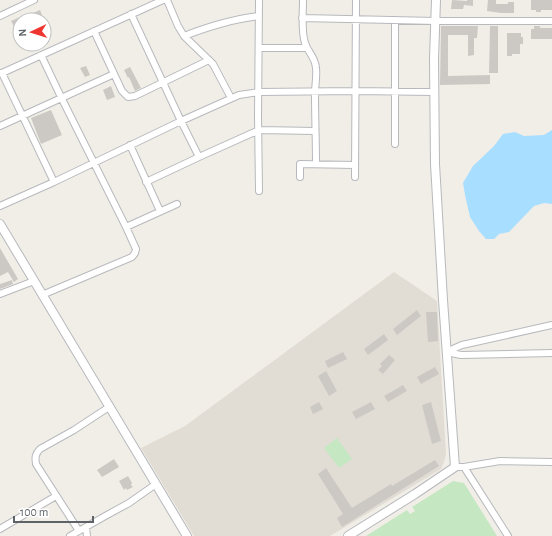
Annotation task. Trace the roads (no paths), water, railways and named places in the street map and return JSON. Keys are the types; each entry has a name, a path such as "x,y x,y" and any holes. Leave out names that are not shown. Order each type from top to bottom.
{"street":[{"path":"0,16 34,0"},
{"path":"54,182 1,73 163,0"},
{"path":"167,0 184,36 213,64 232,98"},
{"path":"259,191 260,0"},
{"path":"303,0 302,18 304,36 307,48 314,59 316,67 316,164"},
{"path":"355,177 356,0"},
{"path":"436,0 434,59 436,171 442,300 455,467"},
{"path":"131,14 199,157"},
{"path":"184,36 224,22 259,16"},
{"path":"302,18 436,21 552,21"},
{"path":"395,20 395,144"},
{"path":"94,31 122,91 128,97 135,96 209,60"},
{"path":"259,48 307,48"},
{"path":"41,55 136,249 132,257 42,295"},
{"path":"0,126 114,74"},
{"path":"0,206 239,95 259,92 315,91 434,92"},
{"path":"146,182 259,130 316,130"},
{"path":"130,146 160,211"},
{"path":"300,177 300,164 355,165"},
{"path":"126,227 176,204"},
{"path":"0,224 187,536"},
{"path":"0,294 34,281"},
{"path":"446,352 462,345 552,324"},
{"path":"446,352 462,355 552,353"},
{"path":"79,531 36,464 35,460 37,452 40,449 74,430 109,407"},
{"path":"348,536 455,467 500,461 552,462"},
{"path":"464,467 508,536"},
{"path":"70,536 129,503 156,484"},
{"path":"0,529 56,496"},
{"path":"86,527 87,536"}],"water":[{"path":"552,130 552,204 544,203 534,206 509,232 499,234 494,239 486,239 470,217 465,195 463,183 473,166 494,146 503,134 515,132 524,136 544,135"}]}
